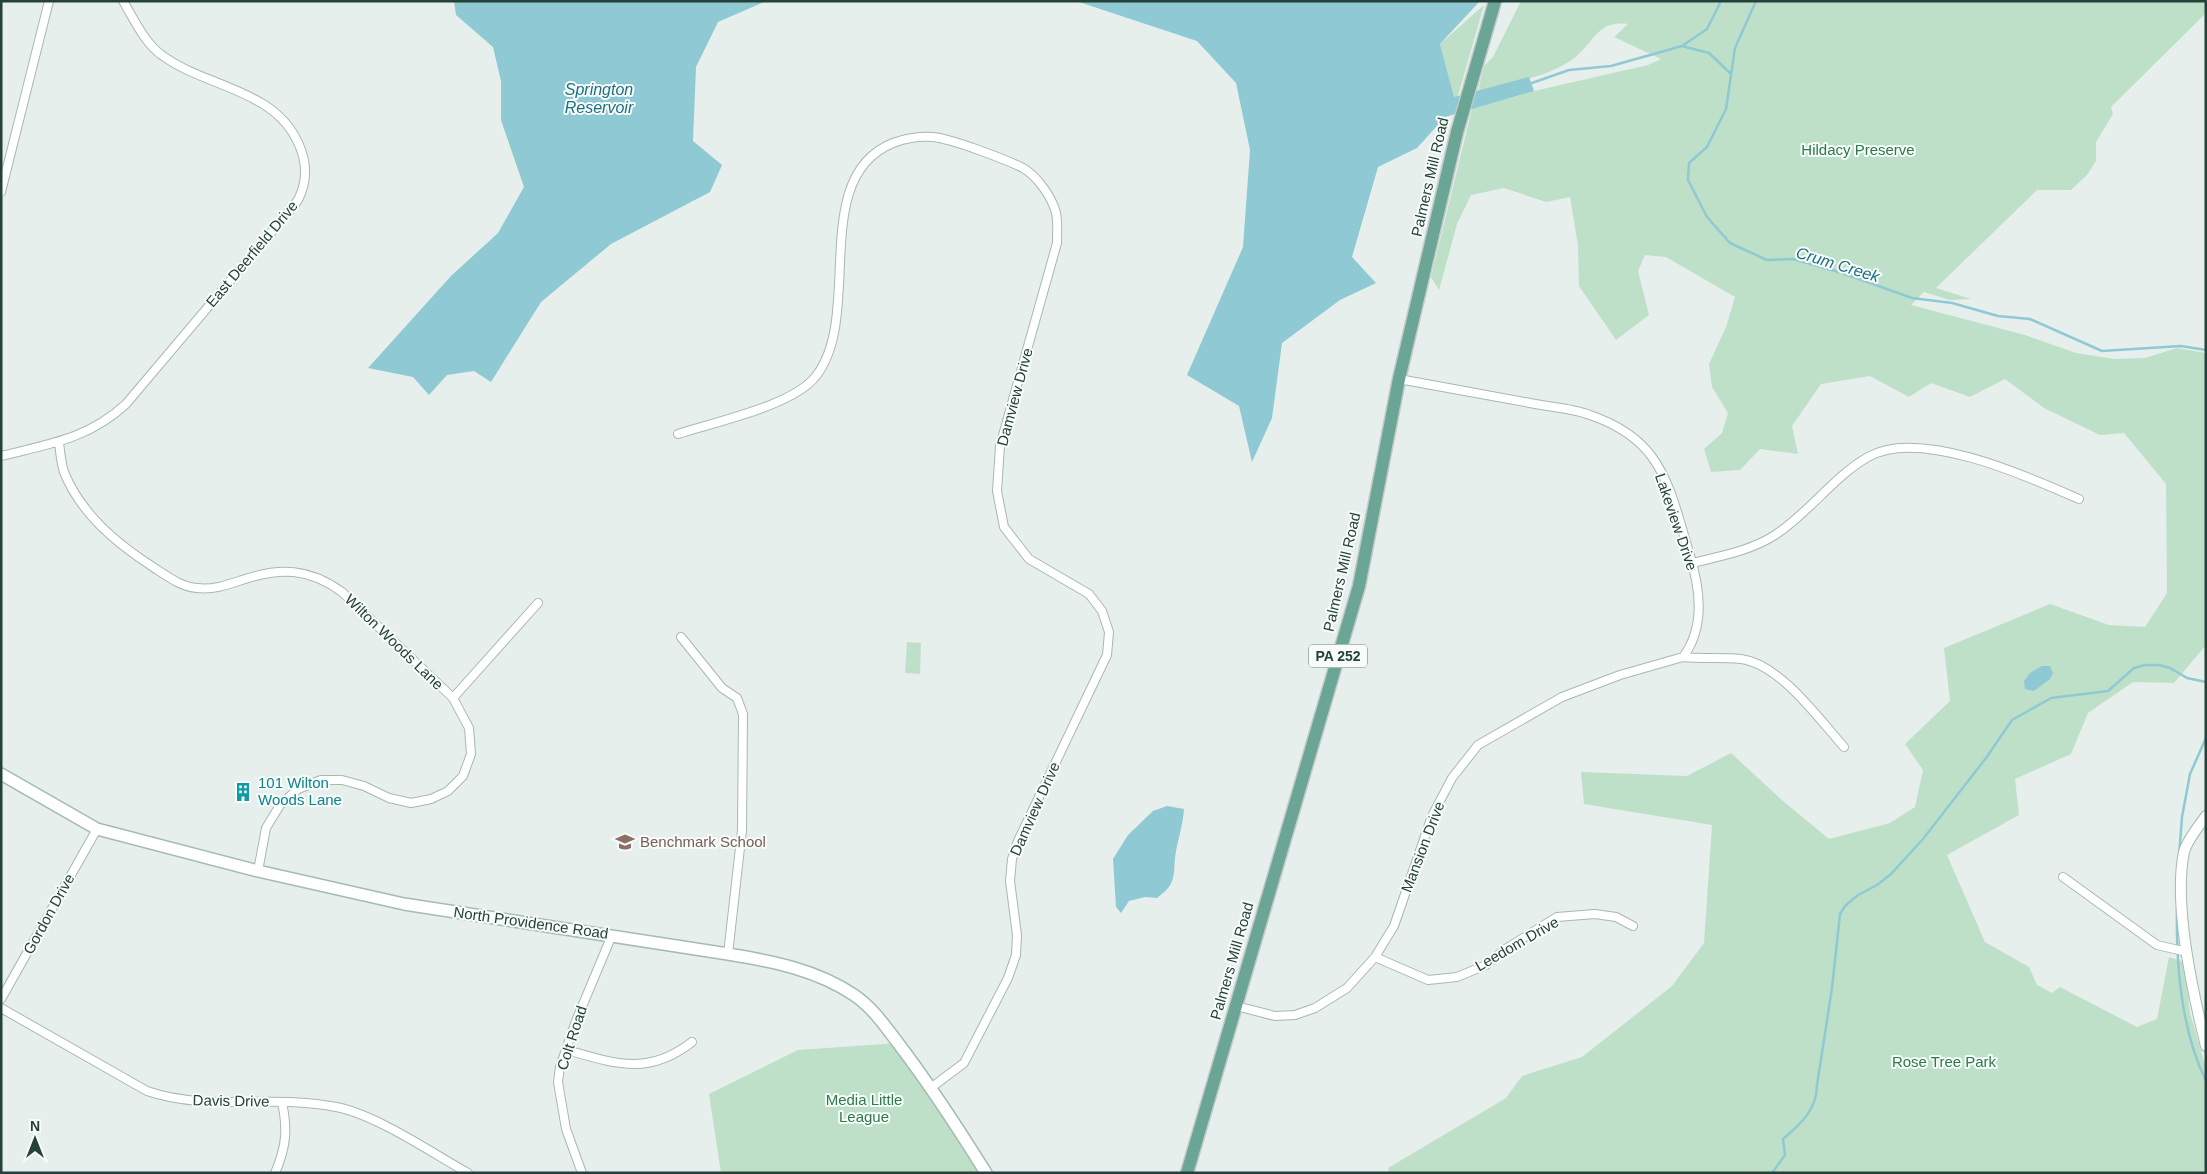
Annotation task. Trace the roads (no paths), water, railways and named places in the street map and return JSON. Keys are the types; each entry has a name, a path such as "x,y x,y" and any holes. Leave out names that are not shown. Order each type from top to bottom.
{"main road":[{"name":"Palmers Mill Road","path":"1188,1173 1359,586 1399,378 1457,132 1495,1"},
{"name":"North Providence Road","path":"1,774 97,829 258,871 404,904 762,959 802,970 855,996 873,1011 932,1087 986,1173"}],"street":[{"path":"1,192 49,1"},
{"name":"East Deerfield Drive","path":"1,456 59,442 83,434 107,422 126,404 286,216 299,198 304,180 305,158 296,137 280,117 262,103 183,69 160,55 123,1"},
{"name":"Damview Drive","path":"678,434 796,394 816,377 830,352 837,317 844,212 848,194 853,182 874,154 907,138 935,137 1027,170 1050,198 1056,214 1057,243 1000,446 997,491 1004,527 1029,559 1089,594 1102,611 1109,632 1107,655 1018,841 1012,859 1010,881 1017,935 1016,955 1008,978 964,1063 932,1087"},
{"name":"Lakeview Drive","path":"1399,378 1588,414 1622,429 1640,443 1652,457 1665,481 1692,563 1699,598 1699,618 1693,644 1683,657"},
{"name":"Wilton Woods Lane","path":"59,442 64,471 98,526 134,555 177,583 195,588 215,588 258,574 280,570 307,574 327,582 342,592 453,698 469,728 472,754 463,776 448,791 431,799 411,803 389,798 364,786 342,780 321,780 298,789 280,805 266,828 258,871"},
{"path":"1692,563 1750,549 1775,535 1854,466 1869,456 1893,448 1923,448 1972,458 2011,471 2079,499"},
{"path":"453,698 538,602"},
{"path":"681,637 722,688 737,698 743,714 742,830 728,954"},
{"path":"1683,657 1742,659 1763,667 1782,680 1844,747"},
{"name":"Mansion Drive","path":"1236,1006 1275,1016 1295,1015 1315,1008 1347,988 1375,957 1394,926 1432,816 1452,778 1478,745 1562,697 1620,675 1683,657"},
{"path":"2206,816 2184,850 2181,885 2187,952 2196,1008 2206,1046"},
{"name":"Gordon Drive","path":"1,999 97,829"},
{"path":"2063,876 2157,944 2187,952"},
{"name":"Leedom Drive","path":"1375,957 1428,980 1457,976 1486,965 1504,950 1557,917 1595,914 1616,917 1633,926"},
{"name":"Colt Road","path":"582,1173 560,1102 558,1082 567,1050 592,980 612,935"},
{"name":"Davis Drive","path":"1,1008 147,1091 167,1098 192,1101 282,1103 337,1107 357,1114 399,1134 468,1173"},
{"path":"567,1050 629,1066 652,1064 677,1054 692,1042"},
{"path":"275,1173 286,1140 286,1124 282,1103"}],"water":[{"name":"Springton Reservoir","path":"454,1 766,1 718,22 696,67 693,141 722,165 710,192 611,244 541,302 491,382 474,371 447,375 429,395 413,377 368,368 451,276 498,233 524,187 501,120 501,81 493,47 456,15"},
{"path":"1076,1 1480,1 1440,44 1454,97 1529,77 1534,91 1445,117 1417,148 1378,167 1352,257 1376,283 1340,300 1282,343 1272,418 1252,462 1239,406 1187,375 1243,247 1250,150 1236,83 1197,41"},
{"path":"2042,666 2050,666 2053,673 2050,679 2034,691 2025,689 2024,681 2030,673"},
{"path":"1167,806 1184,809 1172,882 1157,898 1145,897 1129,901 1121,913 1116,907 1113,859 1128,835 1153,811"}],"waterway":[{"path":"1682,46 1707,29 1721,1"},
{"name":"Crum Creek","path":"1756,1 1735,48 1726,109 1707,147 1689,163 1688,180 1707,217 1730,243 1767,260 1793,259 1842,273 1912,298 1952,303 1998,316 2030,319 2102,351 2181,346 2206,350"},
{"name":"Crum Creek","path":"1529,84 1569,70 1611,66 1682,46 1709,53 1730,73"},
{"path":"1772,1173 1785,1155 1783,1139 1802,1122 1811,1109 1816,1094 1832,988 1840,914 1845,906 1858,895 1877,885 1891,874 1923,839 1986,758 2012,720 2051,698 2108,691 2134,668 2145,665 2159,665 2170,668 2187,678 2206,682"},
{"path":"2179,856 2182,817 2190,774 2206,738"},
{"path":"2177,909 2179,975 2182,997 2191,1040 2206,1081"}],"place":[{"name":"101 Wilton Woods Lane","path":"243,792"},
{"name":"Benchmark School","path":"625,842"}],"park label":[{"name":"Hildacy Preserve","path":"1858,150"},
{"name":"Rose Tree Park","path":"1944,1062"},
{"name":"Media Little League","path":"864,1108"}]}
